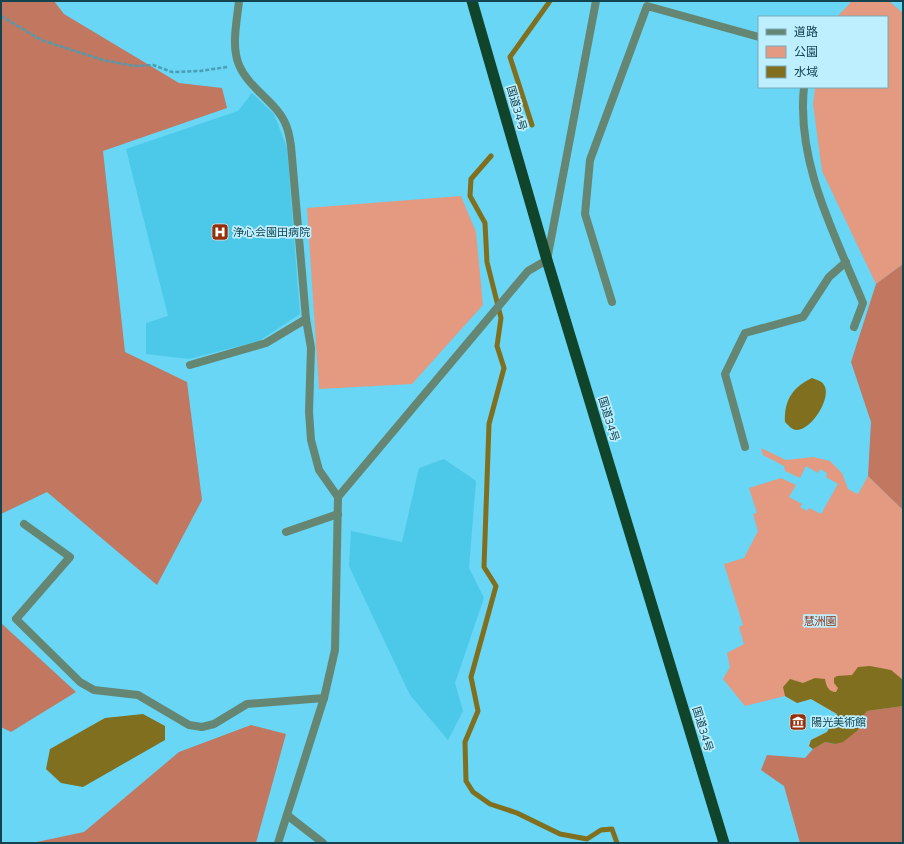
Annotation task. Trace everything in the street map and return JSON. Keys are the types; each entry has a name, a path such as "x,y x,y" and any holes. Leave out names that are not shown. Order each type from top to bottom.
{"highway":[{"name":"国道34号","path":"472,1 547,260 724,843"}],"street":[{"path":"239,1 235,44 239,65 249,81 274,106 286,125 291,146 310,348 309,412 311,440 319,470 338,497 336,650 324,698 278,843"},
{"path":"338,497 528,271 547,260 596,1"},
{"path":"612,302 585,214 590,160 647,6 758,37"},
{"path":"804,88 804,137 818,193 863,303 854,327"},
{"path":"745,447 725,374 745,333 803,317 829,277 846,262"},
{"path":"190,365 266,343 306,318"},
{"path":"286,532 338,514"},
{"path":"24,524 70,557 16,619 80,682 94,690 138,695 189,725 202,727 214,724 247,704 324,698"},
{"path":"287,815 322,843"}],"path":[{"path":"1,16 42,40 103,60 134,66 153,65 172,72 200,71 239,65"}],"shaded area":[{"path":"1,1 54,1 64,14 179,83 222,88 227,108 103,151 125,352 187,382 202,500 157,585 47,492 1,514"},
{"name":"浄心会園田病院","path":"252,93 274,114 287,148 300,314 259,341 189,359 146,354 146,323 168,316 126,149 238,111"},
{"path":"903,264 903,510 868,476 871,422 851,362 876,284"},
{"path":"444,459 476,481 469,568 484,598 455,683 463,711 448,740 410,695 349,566 351,531 402,542 419,468"},
{"path":"1,623 76,692 11,732 1,727"},
{"path":"903,706 903,843 800,843 784,786 761,770 767,755 805,758 813,749 825,742 835,744 858,730 861,719 867,711"},
{"path":"251,725 286,734 256,843 32,843 84,832 179,752"}],"green space":[{"path":"852,1 889,1 903,13 903,264 876,284 822,171 813,104 815,88 888,88 888,16 838,16"},
{"path":"461,196 476,232 483,305 412,384 319,389 307,208"},
{"name":"慧洲園","path":"761,448 786,460 813,457 830,461 842,473 848,489 858,494 868,476 903,510 903,706 867,711 813,749 809,746 811,740 827,732 837,714 811,699 797,703 785,696 745,706 723,679 730,667 727,653 744,644 739,627 743,625 724,564 744,558 758,531 753,514 757,513 749,488 781,478 796,485 789,497 802,504 800,507 807,511 809,508 821,514 838,484 826,477 827,473 820,469 818,473 806,466 800,478 785,471 784,466 763,455"}],"water":[{"path":"812,378 823,383 826,393 825,399 814,419 803,428 795,430 785,422 786,407 795,390"},
{"path":"870,666 891,670 903,680 903,706 867,711 861,719 858,730 843,742 835,744 825,742 813,749 809,746 811,740 827,732 837,714 811,699 797,703 785,696 783,687 790,679 803,683 815,678 825,679 829,689 836,692 838,688 834,683 834,678 837,676 852,675 858,667"},
{"path":"143,714 165,726 165,740 83,787 61,783 46,769 50,749 105,718"}],"waterway":[{"path":"532,125 510,57 550,1"},
{"path":"491,156 471,179 470,196 485,223 487,262 501,318 497,346 504,368 489,424 484,567 496,586 471,677 478,711 465,742 466,781 473,792 490,804 517,813 560,834 587,839 601,830 612,829 617,843"}],"place":[{"name":"浄心会園田病院","path":"220,232"},
{"name":"陽光美術館","path":"798,722"}]}
